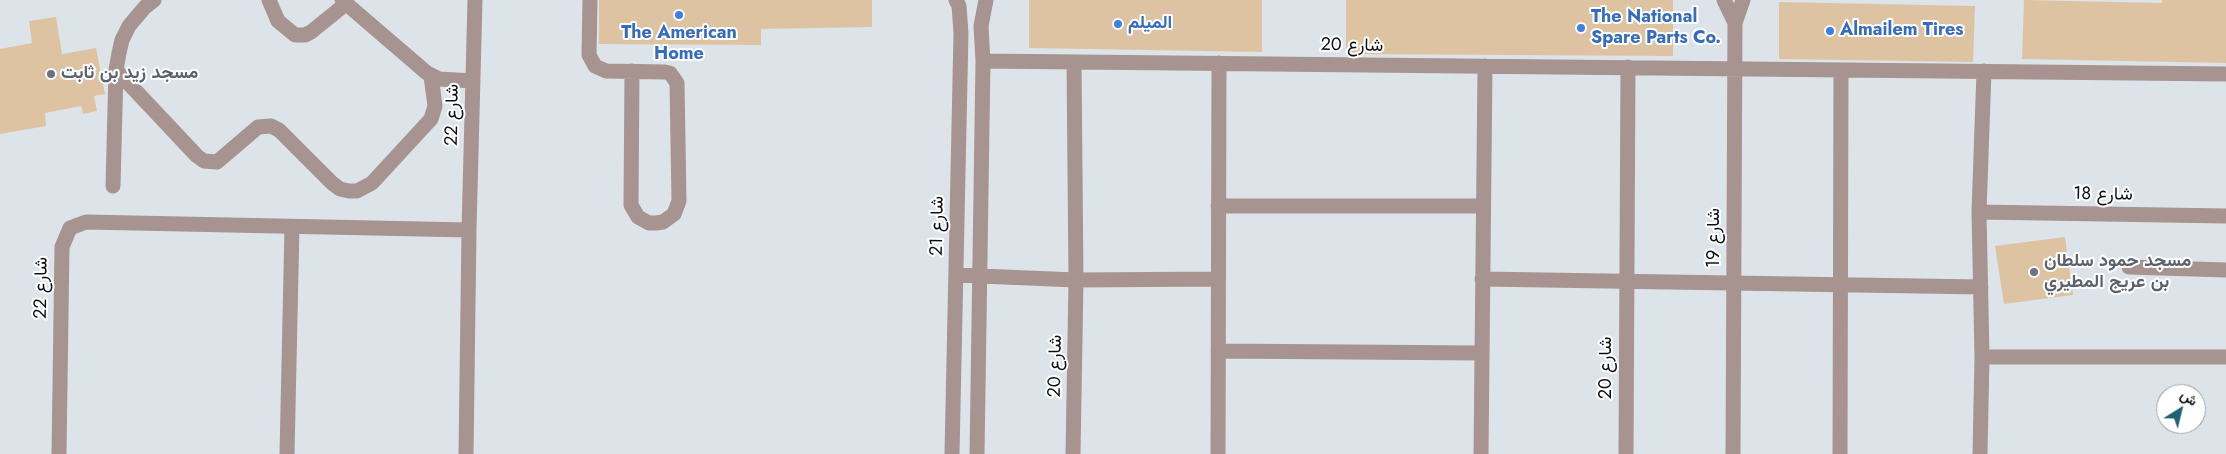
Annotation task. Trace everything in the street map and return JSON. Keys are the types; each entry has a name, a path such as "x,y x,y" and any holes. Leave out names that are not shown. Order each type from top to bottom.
{"street":[{"path":"113,186 116,70 122,40 129,26 145,7 154,0"},
{"path":"269,0 278,21 295,35 305,36 344,2 432,76 439,79 473,81"},
{"name":"شارع 22","path":"466,454 475,0"},
{"path":"590,0 589,55 591,61 600,70 632,71 670,73 677,82 679,201 674,214 656,223 650,223 638,217 631,205 632,71"},
{"name":"شارع 21","path":"952,454 961,33 956,0"},
{"path":"977,454 983,61 981,26 986,0"},
{"name":"شارع 19","path":"1724,0 1735,23"},
{"name":"شارع 19","path":"1733,454 1735,23 1743,0"},
{"name":"شارع 20","path":"983,61 1735,69"},
{"name":"شارع 20","path":"1073,454 1076,280 1074,62"},
{"path":"1218,454 1219,63"},
{"path":"1481,454 1485,66"},
{"name":"شارع 20","path":"1626,454 1628,68"},
{"path":"1735,69 2226,74"},
{"path":"116,70 197,156 204,161 216,162 258,127 271,126 279,130 332,183 349,191 357,191 372,184 431,119 435,106 432,76"},
{"path":"1840,454 1841,70"},
{"path":"1980,454 1982,357 1979,212 1984,71"},
{"path":"1218,206 1483,206"},
{"name":"شارع 18","path":"1979,212 2226,216"},
{"name":"شارع 22","path":"59,454 62,247 70,228 86,222 292,228 469,230"},
{"path":"287,454 292,228"},
{"path":"2129,267 2226,270"},
{"path":"956,275 1076,280 1218,280"},
{"path":"1482,279 1981,287"},
{"path":"1218,351 1481,353"},
{"path":"1982,357 2226,357"}],"building":[{"name":"The American Home","path":"599,0 872,0 872,27 761,29 761,45 599,44"},
{"name":"الميلم","path":"1029,0 1262,0 1262,52 1029,48"},
{"path":"1346,0 1673,0 1673,56 1346,54"},
{"path":"2024,0 2162,3 2162,0 2226,0 2226,63 2022,59"},
{"path":"1779,2 1975,6 1973,62 1779,59"},
{"name":"مسجد زيد بن ثابت","path":"56,17 62,54 96,48 105,94 94,96 97,111 83,114 81,106 45,113 46,126 0,134 0,49 32,43 29,21"},
{"name":"مسجد حمود سلطان بن عريج المطيري","path":"2065,237 2073,295 2004,304 1995,246"}],"place":[{"name":"The American Home","path":"679,15"},
{"name":"الميلم","path":"1118,24"},
{"name":"The National Spare Parts Co.","path":"1581,28"},
{"name":"Almailem Tires","path":"1830,31"},
{"name":"مسجد زيد بن ثابت","path":"51,74"},
{"name":"مسجد حمود سلطان بن عريج المطيري","path":"2034,272"}]}
